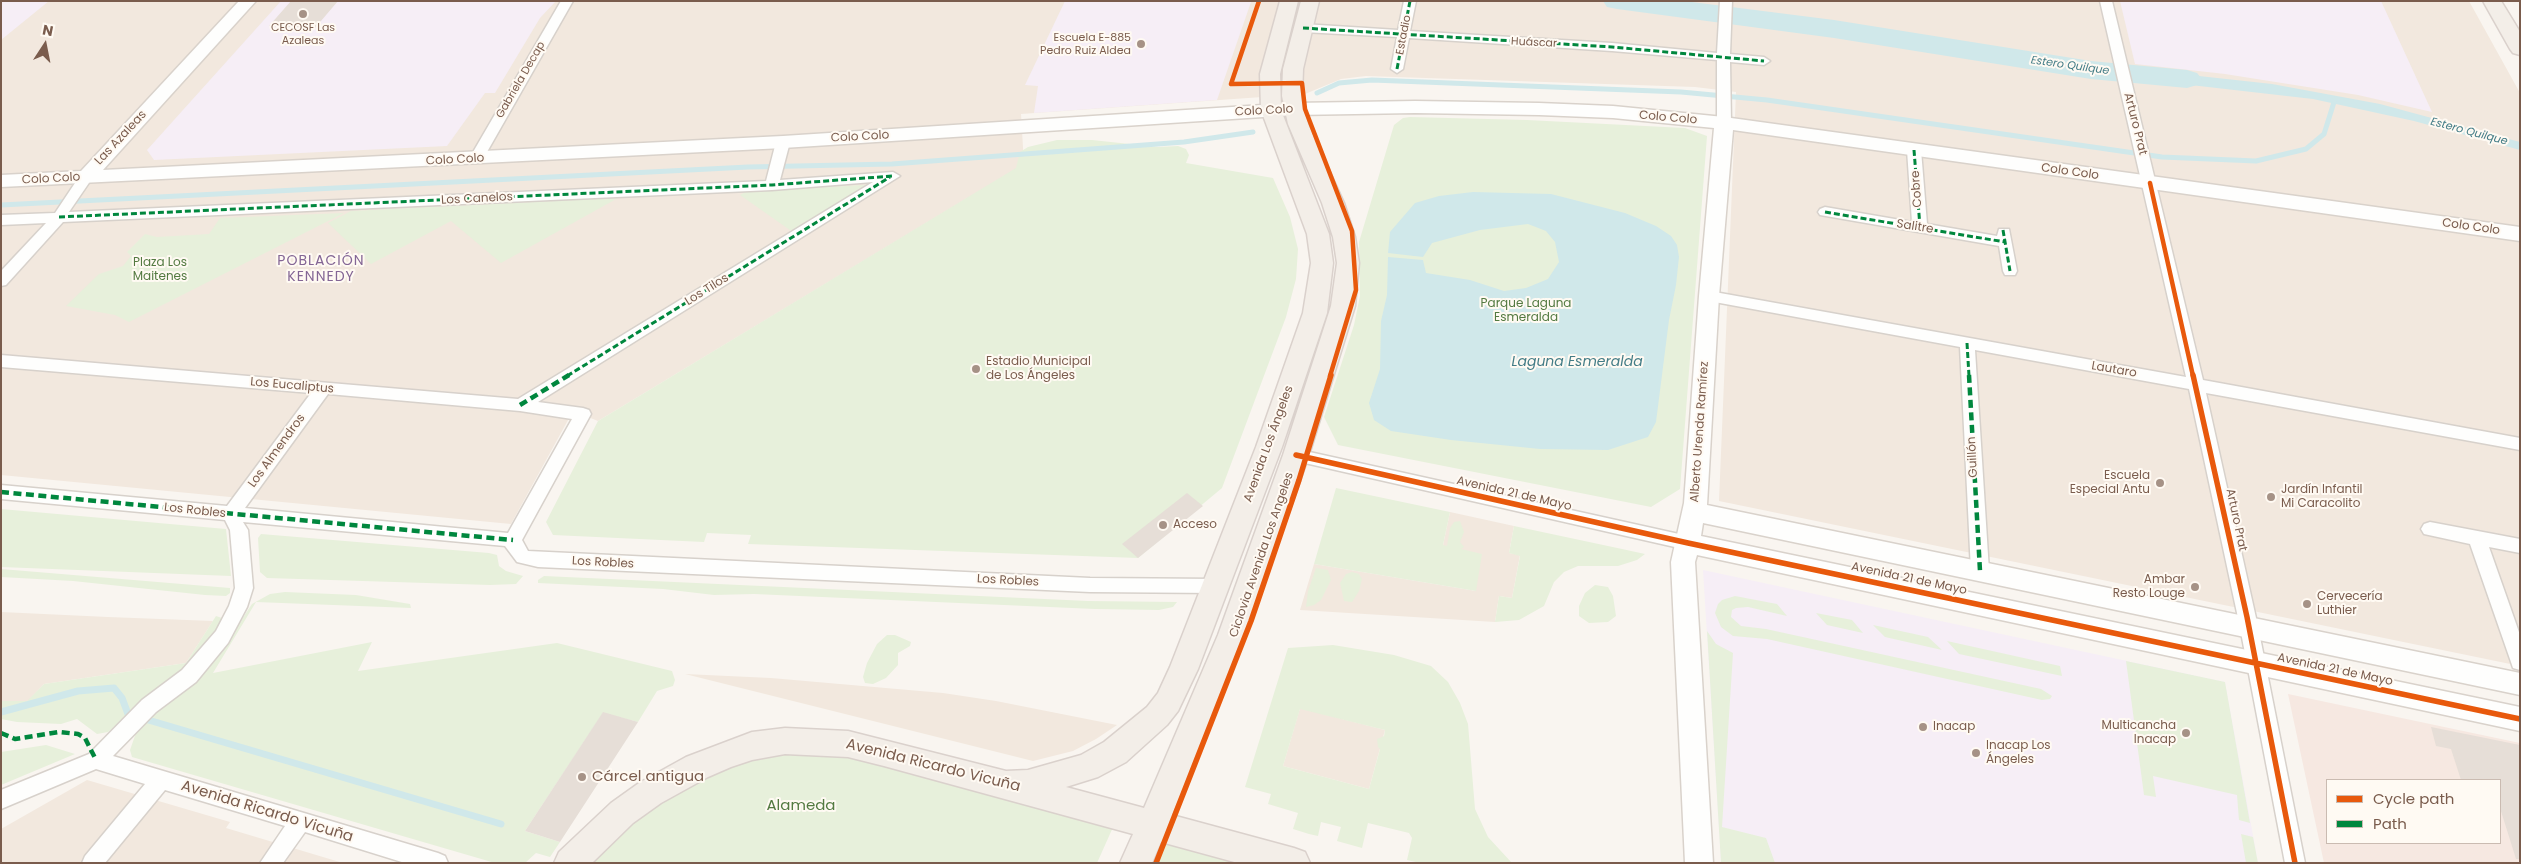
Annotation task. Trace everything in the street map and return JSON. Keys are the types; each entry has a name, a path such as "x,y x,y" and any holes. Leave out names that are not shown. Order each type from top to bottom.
{"main road":[{"name":"Las Azaleas","path":"82,184 248,1"},
{"name":"Avenida Los Ángeles","path":"1009,784 1028,784 1087,767 1116,752 1143,730 1168,702 1217,586 1269,447 1315,313 1322,263 1318,234 1270,74 1288,1"},
{"name":"Avenida Los Ángeles","path":"1282,110 1292,96 1293,69 1310,1"},
{"path":"2492,1 2520,49"},
{"name":"Colo Colo","path":"1,181 82,184 476,159 782,147 1282,110 1372,107 1539,109 1623,113 1724,114 1914,150 2520,234"},
{"name":"Avenida Los Ángeles","path":"1136,863 1232,635 1296,456 1339,323 1348,263 1341,224 1282,110"},
{"name":"Alberto Urenda Ramírez","path":"1699,863 1683,562 1695,512 1709,296 1724,114"},
{"name":"Avenida 21 de Mayo","path":"1695,512 2520,684"},
{"path":"1770,560 1765,540 1766,534 1772,528"},
{"name":"Avenida 21 de Mayo","path":"1688,543 2520,719"},
{"name":"Avenida Ricardo Vicuña","path":"570,863 622,813 650,793 698,767 752,746 785,741 848,744 1009,784 1294,863"}],"street":[{"name":"Gabriela Decap","path":"476,159 567,1"},
{"name":"Estadio","path":"1397,69 1410,1"},
{"name":"Arturo Prat","path":"2106,1 2196,385 2249,627 2295,863"},
{"name":"Alberto Urenda Ramírez","path":"1724,114 1723,26 1726,5"},
{"name":"Huáscar","path":"1303,28 1723,56 1764,61"},
{"path":"772,185 782,147"},
{"name":"Cobre","path":"1914,150 1920,227"},
{"name":"Los Canelos","path":"1,220 62,214 772,185 893,176"},
{"name":"Los Tilos","path":"520,405 893,176"},
{"name":"Las Azaleas","path":"1,281 62,214 82,184"},
{"name":"Salitre","path":"1825,212 1920,227 2004,236 2010,271"},
{"name":"Lautaro","path":"1709,296 2520,444"},
{"name":"Guillón","path":"1967,343 1980,571"},
{"name":"Los Eucaliptus","path":"1,361 520,405 583,414 513,540"},
{"name":"Los Almendros","path":"231,514 324,388"},
{"name":"Avenida 21 de Mayo","path":"1296,456 1688,543"},
{"name":"Los Robles","path":"1,492 513,540 514,547 523,556 538,560 1090,585 1217,586"},
{"path":"1,800 96,760 138,717 189,676 222,637 238,607 244,588 243,555 239,530 231,514"},
{"path":"2430,529 2520,546"},
{"path":"2477,538 2520,662"},
{"name":"Avenida Ricardo Vicuña","path":"96,760 438,863"},
{"path":"92,863 161,780"},
{"path":"270,863 301,822"}],"shaded area":[{"path":"1,1 2469,1 2520,93 2520,666 1719,501 1736,92 1695,87 1366,76 1341,79 1305,94 1021,114 1024,164 598,421 573,411 511,524 1,475"},
{"path":"1,1 49,1 1,40"},
{"path":"281,1 556,1 540,18 495,93 485,93 447,146 154,160 147,150"},
{"name":"Escuela E-885 Pedro Ruiz Aldea","path":"1065,1 1251,2 1217,100 1034,113 1038,86 1025,85"},
{"path":"2120,1 2381,1 2432,112 2358,95 2225,74 2135,64"},
{"path":"1450,512 1514,526 1509,553 1520,555 1512,598 1499,596 1495,622 1300,610 1314,564 1476,591 1443,545"},
{"name":"Inacap Los Ángeles","path":"1703,570 2225,682 2258,863 1721,863"},
{"path":"1,612 213,621 186,663 44,684 27,702 1,701"},
{"path":"685,674 771,678 943,693 996,701 1117,725 1073,751 1033,761"},
{"path":"2288,694 2520,743 2520,863 2324,863"},
{"path":"1300,708 1385,730 1369,789 1283,766"},
{"path":"87,780 230,822 226,828 343,863 1,863 1,829"}],"green space":[{"name":"Parque Laguna Esmeralda","path":"1403,118 1527,120 1685,128 1707,136 1680,489 1651,507 1338,445 1324,417 1354,325 1360,296 1359,242 1394,125"},
{"name":"Estadio Municipal de Los Ángeles","path":"1057,140 1092,140 1158,147 1178,146 1186,149 1189,155 1186,163 1273,178 1290,217 1298,249 1296,279 1286,317 1222,488 1138,558 748,544 751,535 707,533 704,542 553,535 546,522 598,421 1016,168 1020,152 1028,147"},
{"path":"880,184 797,235 740,195 745,192"},
{"path":"618,198 501,263 451,221 371,264 328,223 351,211"},
{"name":"Plaza Los Maitenes","path":"344,213 129,322 115,315 66,306 99,274 123,266 131,256 127,252 145,234 157,237 209,234 220,218"},
{"path":"1336,488 1450,512 1443,545 1447,546 1450,528 1454,522 1460,521 1464,532 1460,542 1464,547 1461,549 1482,554 1476,591 1314,564"},
{"path":"1,509 226,529 231,576 1,567"},
{"path":"1514,526 1645,554 1637,560 1618,566 1578,566 1564,572 1554,582 1544,606 1519,620 1495,622 1499,596 1512,598 1520,556 1509,553"},
{"path":"261,534 489,553 497,555 499,566 506,571 523,576 516,584 490,585 267,578 260,572 258,538"},
{"path":"1316,568 1328,570 1331,580 1321,600 1314,605 1306,607 1308,591"},
{"path":"1,569 230,588 230,593 226,596 205,595 73,581 1,577"},
{"path":"1352,572 1359,574 1362,579 1359,591 1352,602 1344,601 1340,583 1346,574"},
{"path":"544,576 1088,601 1177,602 1173,607 1159,610 1095,609 754,594 714,595 663,589 538,583 538,580"},
{"path":"1595,585 1608,587 1613,596 1616,616 1608,622 1589,623 1579,616 1579,606 1585,593"},
{"path":"285,592 356,595 410,604 411,608 256,602 213,673 372,642 358,671 557,643 672,671 675,680 673,686 657,691 638,722 603,713 525,831 560,842 550,857 536,853 525,863 495,863 132,757 130,750 137,730 150,716 197,680 209,668 252,604 270,594"},
{"path":"1735,596 1777,604 1787,616 1748,607 1736,608 1732,610 1731,617 1741,626 1766,629 2041,689 2052,696 2050,699 2042,700 1767,639 1733,636 1721,627 1715,613 1718,604 1722,600"},
{"path":"1816,613 1852,620 1863,633 1827,625"},
{"path":"216,616 222,618 217,632 181,672 108,732 97,734 77,719 61,724 17,722 1,719 1,701 27,701 44,684 186,663"},
{"path":"1873,625 1928,637 1942,650 1885,637"},
{"path":"1707,631 1716,644 1733,653 1722,827 1766,838 1775,863 1721,863"},
{"path":"887,635 895,635 911,642 910,646 898,653 898,665 886,678 873,684 865,683 863,677 867,663 877,644"},
{"path":"1947,641 2060,666 2062,676 1959,654"},
{"path":"1333,645 1394,655 1431,666 1448,682 1460,703 1468,724 1475,809 1488,837 1512,863 1420,863 1407,860 1412,838 1409,833 1368,823 1362,848 1337,841 1341,827 1321,822 1318,836 1309,834 1293,829 1298,813 1268,804 1271,794 1245,787 1288,648","holes":["1300,709 1385,730 1384,736 1377,739 1380,749 1369,789 1283,766"]},
{"name":"Multicancha Inacap","path":"2126,661 2225,682 2250,823 2239,820 2237,795 2153,776 2156,797 2144,795"},
{"path":"46,745 75,754 1,785 1,752"},
{"name":"Alameda","path":"841,751 1114,825 1097,863 588,863 638,813 754,753"},
{"path":"2241,834 2253,837 2258,863 2246,863"},
{"path":"1166,838 1260,863 1155,863"}],"water":[{"path":"2135,69 2272,84 2380,104 2520,142 2520,150 2414,121 2313,99 2138,79"},
{"name":"Laguna Esmeralda","path":"1473,192 1551,194 1625,213 1656,226 1671,236 1677,245 1679,257 1676,285 1669,320 1656,422 1648,437 1608,450 1540,449 1451,440 1391,431 1374,420 1369,403 1380,369 1381,321 1387,295 1388,257 1423,260 1426,273 1470,280 1504,291 1526,288 1548,279 1559,262 1555,242 1546,231 1528,224 1480,230 1432,243 1423,257 1388,253 1390,232 1415,203 1439,196"}],"building":[{"name":"CECOSF Las Azaleas","path":"291,1 338,1 315,28 269,26"},
{"name":"Acceso","path":"1187,493 1203,506 1138,558 1122,544"},
{"name":"Cárcel antigua","path":"603,712 638,722 560,842 525,831"},
{"path":"2431,727 2520,745 2520,859 2516,859 2501,811 2501,779 2461,779 2451,749 2436,746"}],"waterway":[{"name":"Estero Quilque","path":"1617,1 1834,29 2091,70 2187,79"},
{"path":"1317,93 1339,83 1372,80 1681,92 1767,100 2162,157 2256,161 2306,149 2324,134 2335,99"},
{"path":"1,205 748,167 892,164 1184,142 1253,132"},
{"path":"1,712 78,691 114,688 122,698 128,714 501,824"}],"marked path":[{"path":"1397,69 1410,1"},
{"path":"1303,28 1612,47 1764,61"},
{"path":"1914,150 1920,227"},
{"path":"59,217 772,185 893,176"},
{"path":"520,405 890,177"},
{"path":"1825,212 2005,242"},
{"path":"2003,230 2010,271"},
{"path":"1967,343 1980,571"},
{"path":"1,492 513,540"},
{"path":"1,733 15,739 59,732 78,734 85,738 96,760"}],"cycle path":[{"name":"Ciclovia Avenida Los Angeles","path":"1156,863 1251,621 1299,480 1356,290 1352,231 1305,109 1302,83 1231,84 1259,1"},
{"path":"2150,183 2247,617 2295,863"},
{"path":"1296,455 1688,543 2520,719"}],"place":[{"name":"CECOSF Las Azaleas","path":"303,14"},
{"name":"Escuela E-885 Pedro Ruiz Aldea","path":"1141,44"},
{"name":"Estadio Municipal de Los Ángeles","path":"976,369"},
{"name":"Escuela Especial Antu","path":"2160,483"},
{"name":"Jardín Infantil Mi Caracolito","path":"2271,497"},
{"name":"Acceso","path":"1163,525"},
{"name":"Ambar Resto Louge","path":"2195,587"},
{"name":"Cervecería Luthier","path":"2307,604"},
{"name":"Inacap","path":"1923,727"},
{"name":"Multicancha Inacap","path":"2186,733"},
{"name":"Inacap Los Ángeles","path":"1976,753"},
{"name":"Cárcel antigua","path":"582,777"}],"district":[{"name":"POBLACIÓN KENNEDY","path":"321,270"}]}
